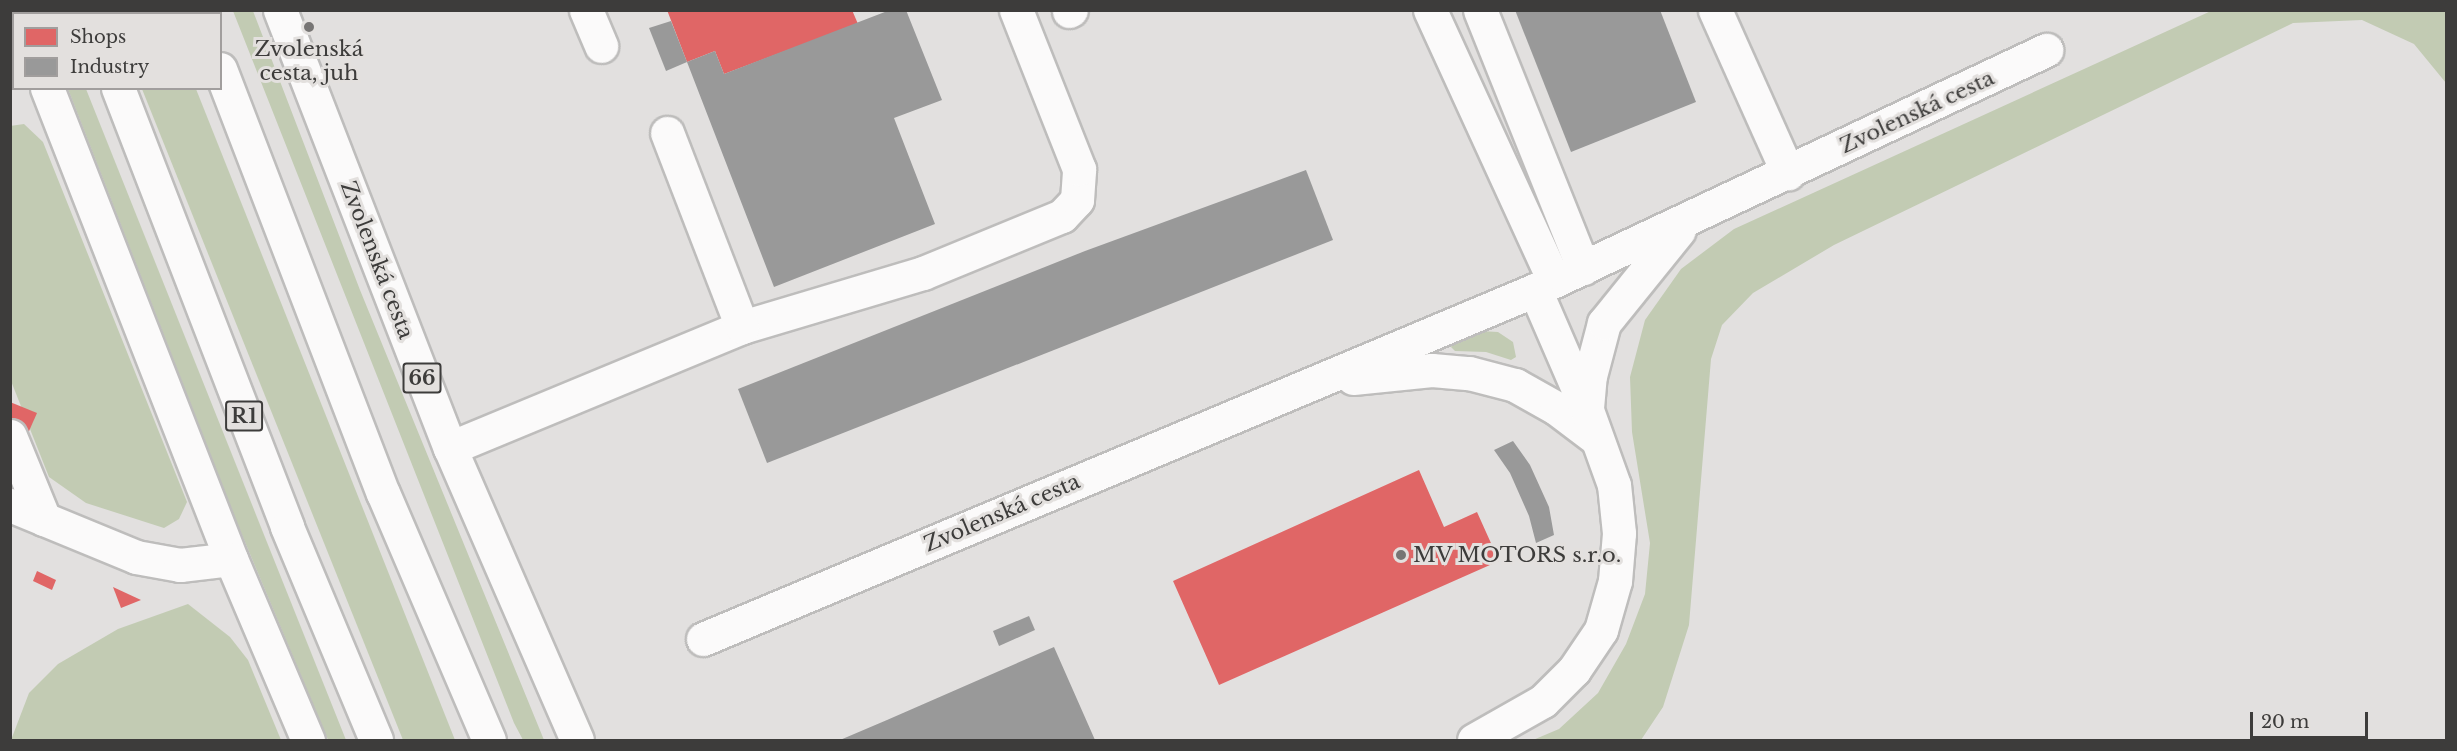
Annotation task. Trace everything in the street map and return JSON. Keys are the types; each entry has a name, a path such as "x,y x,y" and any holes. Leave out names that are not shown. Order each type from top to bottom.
{"main road":[{"name":"Zvolenská cesta","path":"280,10 450,448 577,741"},
{"path":"586,10 601,46"},
{"path":"450,448 742,327 923,273 1062,216 1077,200 1079,169 1016,10"},
{"path":"1430,10 1558,280"},
{"path":"1480,10 1558,280"},
{"path":"1715,10 1788,173"},
{"name":"Zvolenská cesta","path":"703,639 1558,280 2046,50"},
{"path":"222,74 383,493 489,741"},
{"path":"48,90 231,559 308,741"},
{"name":"R1","path":"119,90 287,527 376,741"},
{"path":"667,133 742,327"},
{"name":"Zvolenská cesta","path":"1592,424 1590,376 1604,323 1672,236 1706,211"},
{"name":"Zvolenská cesta","path":"1474,741 1543,701 1574,670 1601,630 1615,582 1619,533 1614,485 1592,424 1558,280"},
{"name":"Zvolenská cesta","path":"1301,386 1387,373 1432,370 1469,373 1515,385 1556,408 1592,424"},
{"path":"10,436 22,517 136,557 180,565 231,559"}],"green space":[{"path":"113,11 168,12 114,12"},
{"path":"233,11 253,11 360,290 544,740 523,740 514,723"},
{"path":"2211,11 2446,11 2446,83 2414,44 2362,20 2293,23 1834,245 1753,293 1722,325 1711,359 1689,625 1663,707 1641,740 1533,740 1559,729 1598,693 1626,644 1645,594 1650,543 1632,432 1630,377 1645,320 1681,269 1734,229"},
{"path":"68,90 86,90 346,740 328,740 237,523"},
{"path":"142,90 196,90 455,740 403,740"},
{"path":"24,124 43,142 187,502 179,519 164,528 86,503 49,477 11,381 10,126"},
{"path":"1480,331 1498,332 1513,342 1516,357 1511,360 1486,352 1455,351 1451,347 1453,342"},
{"path":"188,604 230,637 248,660 281,740 11,740 29,693 58,664 118,629"}],"building: Shops":[{"path":"667,10 852,10 858,24 724,74 715,51 687,62"},
{"path":"10,402 37,413 10,474"},
{"path":"1419,470 1444,527 1477,512 1499,561 1219,685 1173,581"},
{"path":"37,571 56,580 52,590 33,581"},
{"path":"113,587 141,600 121,608"}],"building: Industry":[{"path":"890,10 906,10 942,100 894,118 935,224 774,287 687,62 715,51 724,74"},
{"path":"1515,10 1660,10 1696,102 1571,152"},
{"path":"671,21 687,62 666,71 649,28"},
{"path":"1306,170 1333,240 767,463 738,389 1085,251"},
{"path":"1513,441 1530,465 1549,507 1554,535 1536,543 1529,516 1510,473 1494,450"},
{"path":"1029,616 1035,630 999,646 993,631"},
{"path":"1054,647 1095,740 840,740 887,720"}],"place":[{"name":"Zvolenská cesta, juh","path":"309,27"},
{"name":"MV MOTORS s.r.o.","path":"1401,555"}]}
